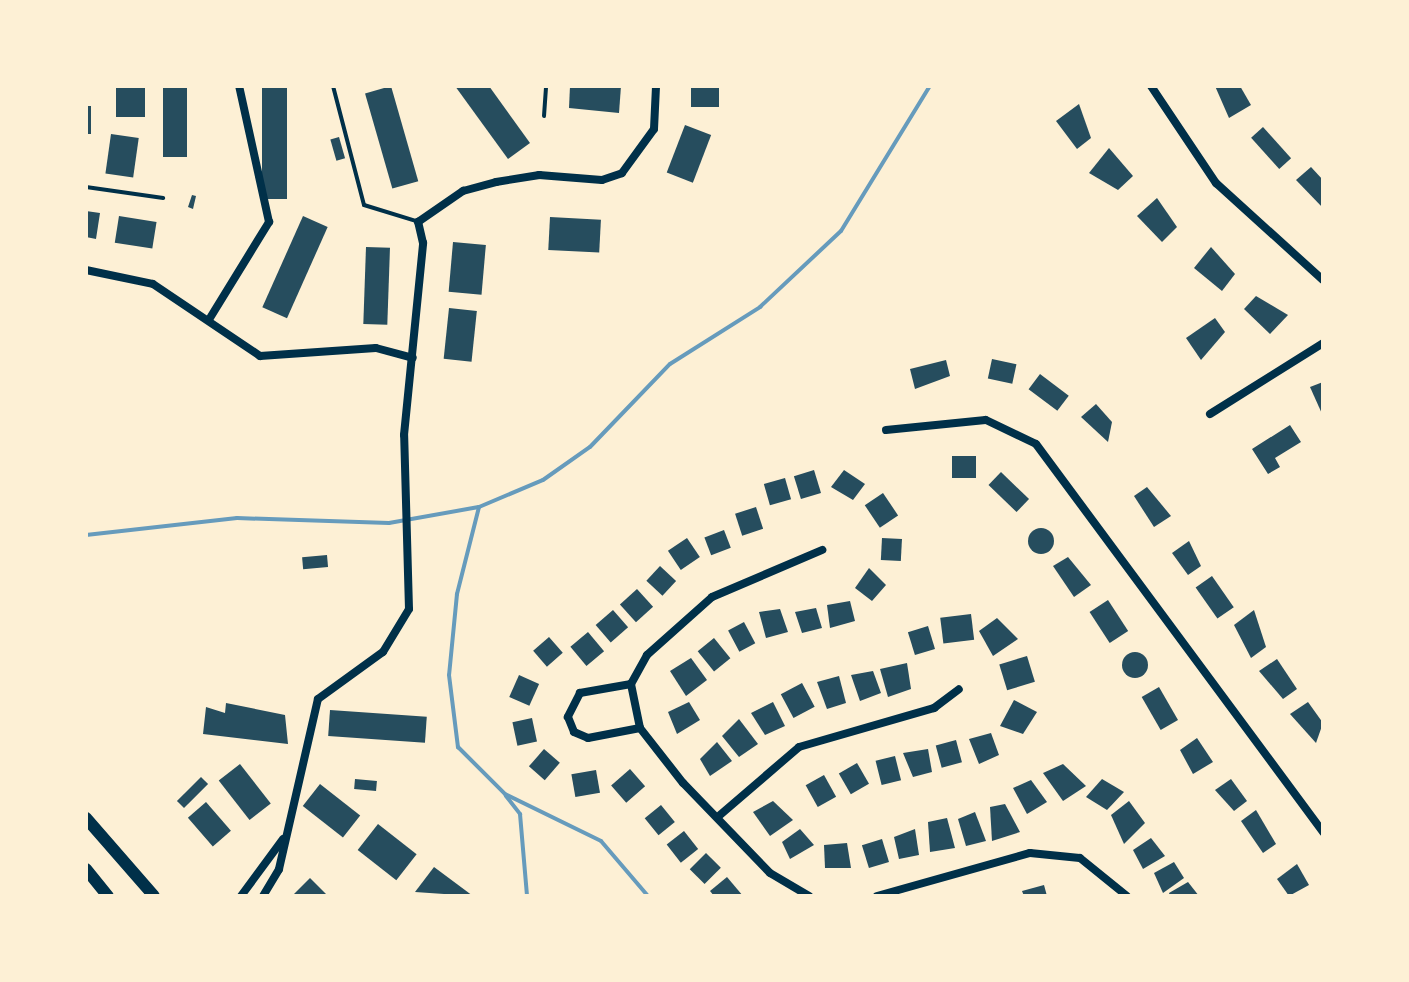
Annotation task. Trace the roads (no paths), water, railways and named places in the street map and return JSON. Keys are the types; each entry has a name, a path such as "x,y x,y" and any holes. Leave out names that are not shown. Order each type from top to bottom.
{"main road":[{"path":"86,818 154,896"},
{"path":"86,869 108,896"}],"street":[{"path":"210,318 269,222 239,86"},
{"path":"263,896 279,869 313,709 326,691 394,638 409,609 412,557 406,464 423,243 418,222 463,191 496,182 539,175 602,180 622,173 654,129 656,86"},
{"path":"1151,86 1216,183 1323,280"},
{"path":"86,270 153,284 210,318 260,356 376,348 413,358"},
{"path":"1210,414 1323,343"},
{"path":"886,430 986,420 1036,444 1323,832"},
{"path":"809,896 770,873 720,815 683,783 640,728 631,684 647,655 712,597 822,550"},
{"path":"631,684 580,693 568,717 574,732 588,738 640,728"},
{"path":"720,815 799,747 934,708 959,689"},
{"path":"241,896 284,838"},
{"path":"877,896 1030,853 1080,858 1127,896"}],"lane":[{"path":"333,86 364,205 418,222"},
{"path":"544,116 546,86"},
{"path":"86,187 163,198"}],"waterway":[{"path":"86,535 237,518 389,523 479,507 543,480 590,447 670,364 760,307 841,231 930,86"},
{"path":"479,507 457,594 449,675 458,747 505,794 601,841 648,896"},
{"path":"506,796 520,814 527,896"}]}
